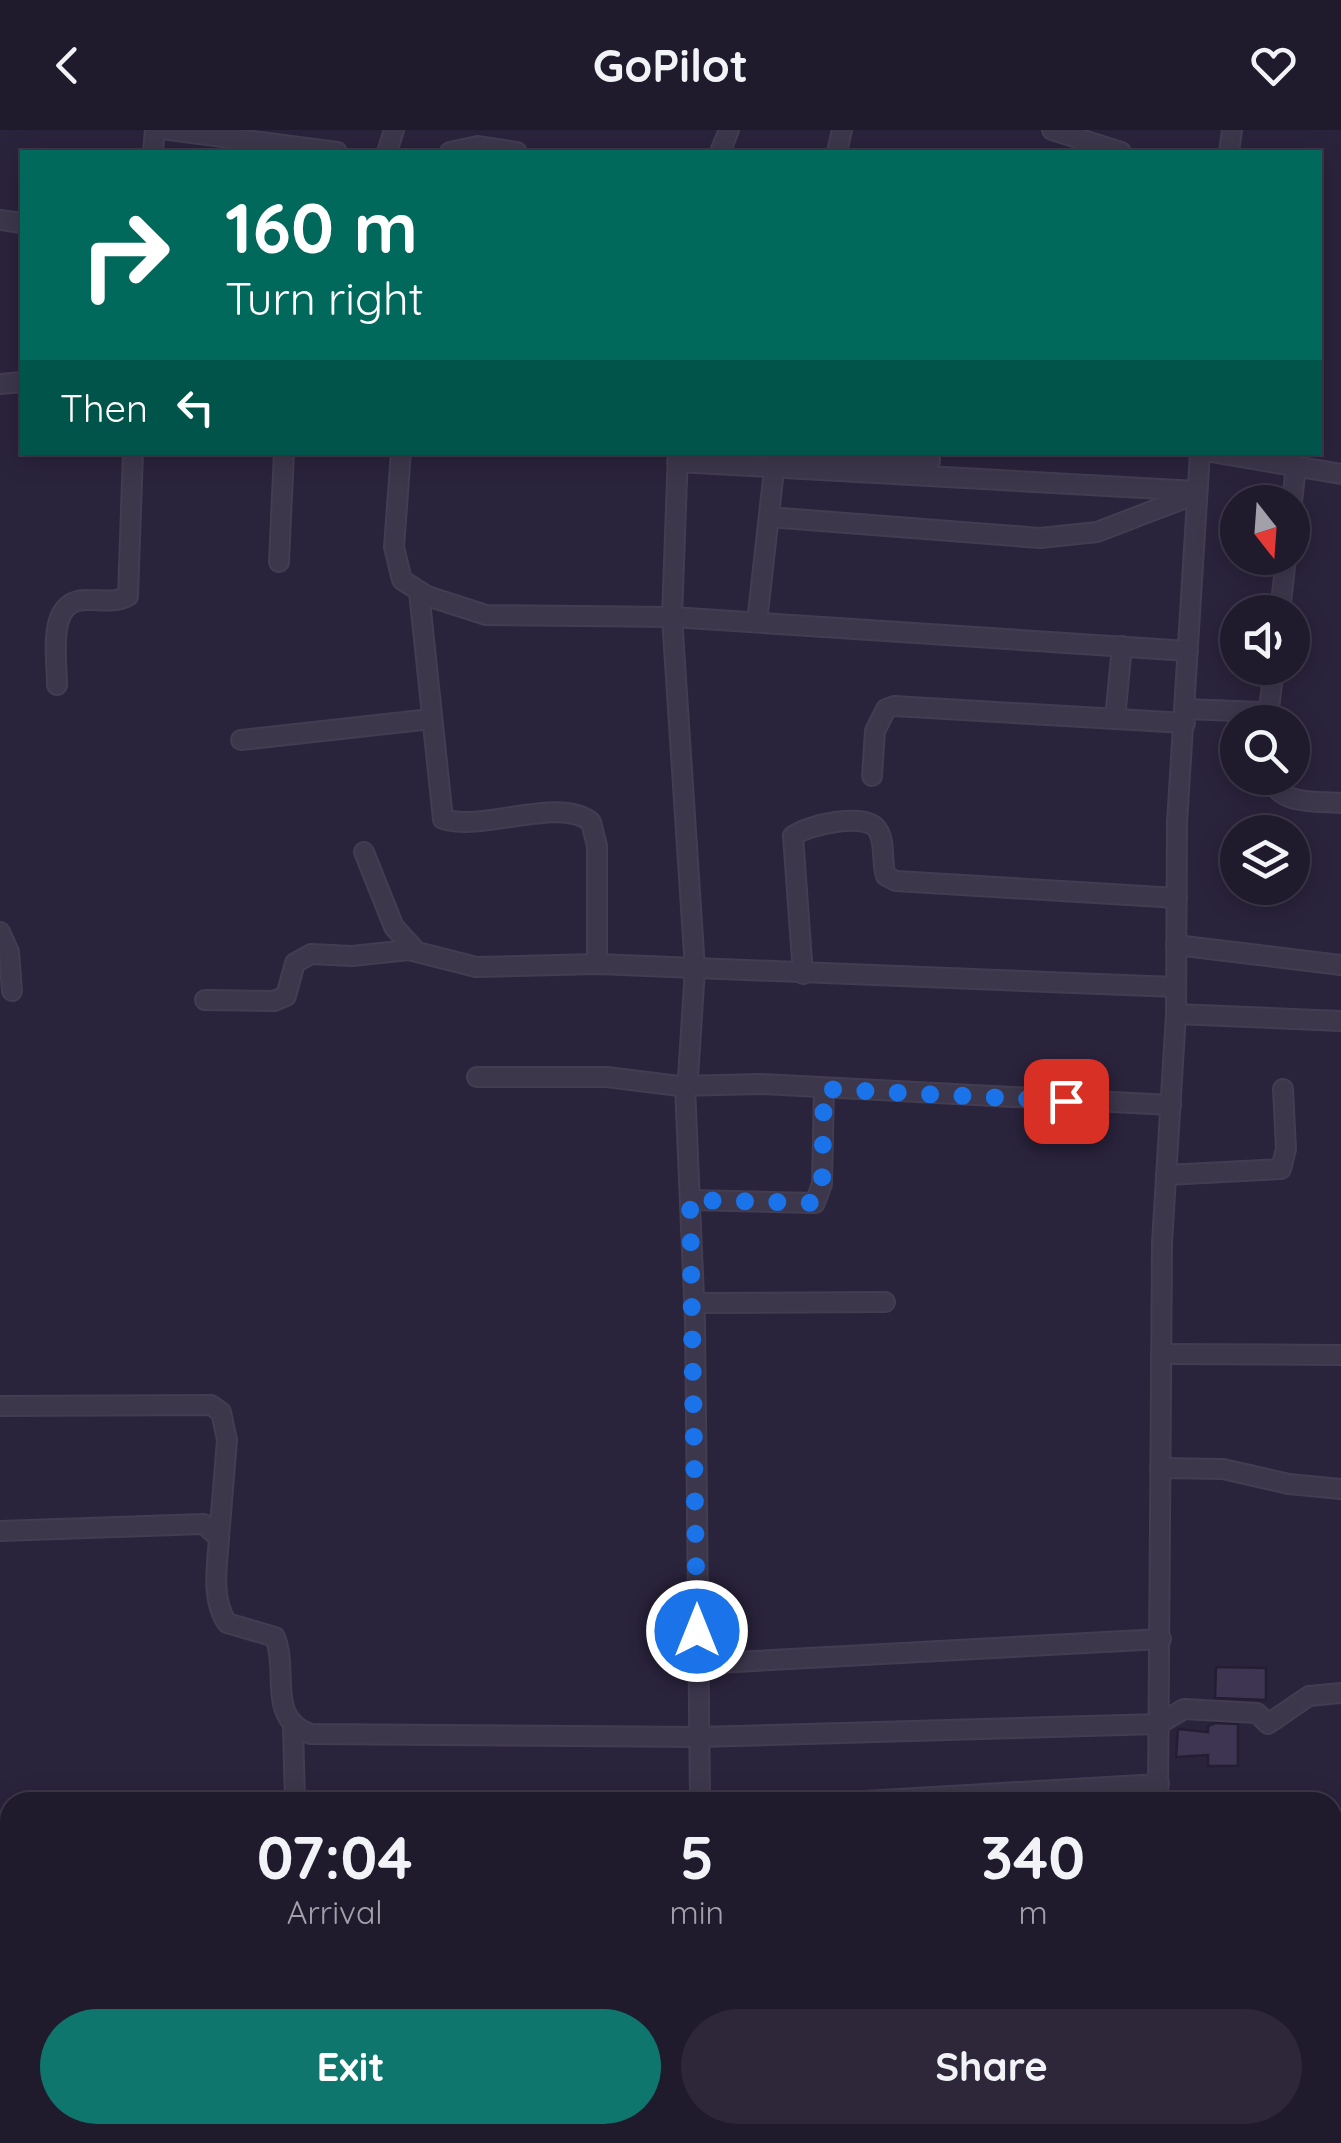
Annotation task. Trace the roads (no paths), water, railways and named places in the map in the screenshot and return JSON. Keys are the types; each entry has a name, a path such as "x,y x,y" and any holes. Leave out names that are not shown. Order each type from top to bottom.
{"street":[{"path":"169,130 291,149"},
{"path":"1052,130 1115,150"},
{"path":"459,150 478,146 505,150"},
{"path":"57,685 58,620 64,606 72,600 120,600 128,596 133,455"},
{"path":"280,562 284,455"},
{"path":"401,455 396,565 402,580 419,592 486,615 672,617 1188,651"},
{"path":"700,1792 688,1078 694,969 689,823 675,700 672,617 678,458 930,461 930,455"},
{"path":"1158,1792 1166,1175 1200,455"},
{"path":"1229,455 1341,474"},
{"path":"776,460 1197,492"},
{"path":"757,622 776,460"},
{"path":"1294,485 1296,466"},
{"path":"769,517 1076,536 1197,492"},
{"path":"419,592 443,820 470,822 570,813 591,822 597,846 597,964"},
{"path":"1116,719 1122,646"},
{"path":"872,776 875,730 886,709 894,706 1116,719 1220,712"},
{"path":"241,740 432,718"},
{"path":"1282,795 1341,803"},
{"path":"802,974 792,836 819,826 862,821 874,825 880,832 882,866 886,876 896,881 1176,898"},
{"path":"364,852 394,927 416,951"},
{"path":"0,932 9,952 12,991"},
{"path":"1176,945 1341,964"},
{"path":"205,1000 274,1001 286,996 294,964 311,954 352,956 416,951 462,966 597,964 1176,987"},
{"path":"1176,1014 1341,1021"},
{"path":"477,1077 606,1077 689,1086 761,1084 1171,1105"},
{"path":"690,1200 815,1203 822,1184 824,1089"},
{"path":"1166,1175 1268,1173 1281,1169 1286,1149 1283,1089"},
{"path":"694,1303 885,1302"},
{"path":"1161,1354 1341,1355"},
{"path":"0,1406 211,1405 221,1412 227,1440 216,1582 221,1614 228,1624 275,1637 283,1708 293,1726 295,1792"},
{"path":"1160,1468 1223,1469 1288,1484 1341,1489"},
{"path":"0,1531 188,1521 204,1524 218,1538"},
{"path":"698,1664 1161,1639"},
{"path":"293,1726 312,1734 699,1737 1159,1724 1184,1709 1257,1713 1268,1724 1309,1696 1341,1694"}]}
